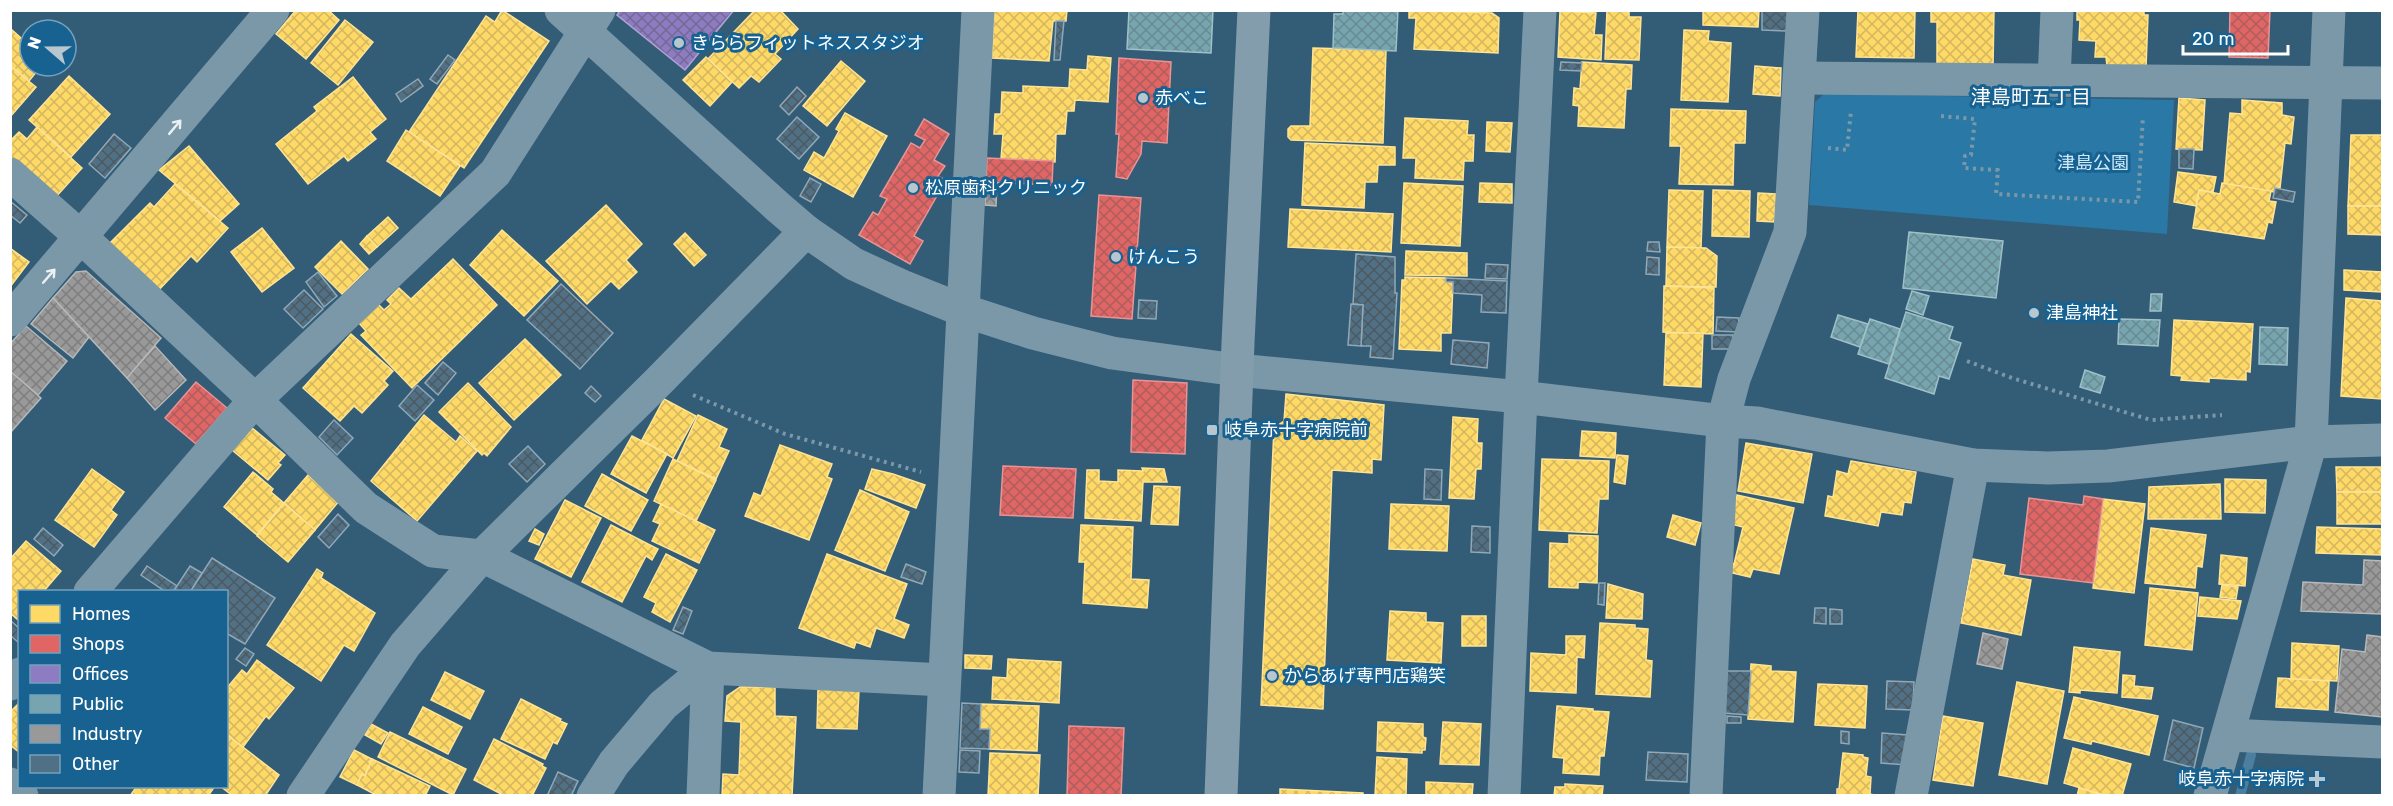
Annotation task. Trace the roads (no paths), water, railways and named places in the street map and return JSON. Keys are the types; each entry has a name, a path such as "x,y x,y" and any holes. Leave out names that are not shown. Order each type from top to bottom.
{"street":[{"path":"10,320 273,10"},
{"path":"561,10 592,22 806,231 854,264 962,310 1033,333 1112,353 1237,370 1521,397 1757,423 1973,465 2048,468 2108,466 2312,442 2382,440"},
{"path":"939,795 978,10"},
{"path":"1221,795 1237,370 1254,10"},
{"path":"1504,795 1540,10"},
{"path":"1706,795 1723,421 1734,379 1790,232 1803,10"},
{"path":"2054,80 2057,10"},
{"path":"2210,795 2312,442 2329,10"},
{"path":"91,590 255,400 495,172 592,22"},
{"path":"1800,78 2382,83"},
{"path":"10,174 81,237 255,400 366,508 433,551 482,556 708,668 944,680"},
{"path":"303,795 405,645 482,556 806,231"},
{"path":"1911,795 1973,465"},
{"path":"593,795 614,763 663,705 708,668"},
{"path":"703,795 708,668"},
{"path":"2228,735 2382,742"},
{"path":"10,784 22,795"}],"waterway":[{"path":"2240,796 2251,755"}],"place":[{"name":"きららフィットネススタジオ","path":"679,43"},
{"name":"赤べこ","path":"1143,98"},
{"name":"松原歯科クリニック","path":"913,188"},
{"name":"けんこう","path":"1116,257"},
{"name":"津島神社","path":"2034,313"},
{"name":"岐阜赤十字病院前","path":"1212,430"},
{"name":"からあげ専門店鶏笑","path":"1272,676"},
{"name":"岐阜赤十字病院","path":"2317,779"}],"district":[{"name":"津島町五丁目","path":"2031,97"}],"park label":[{"name":"津島公園","path":"2093,163"}]}
